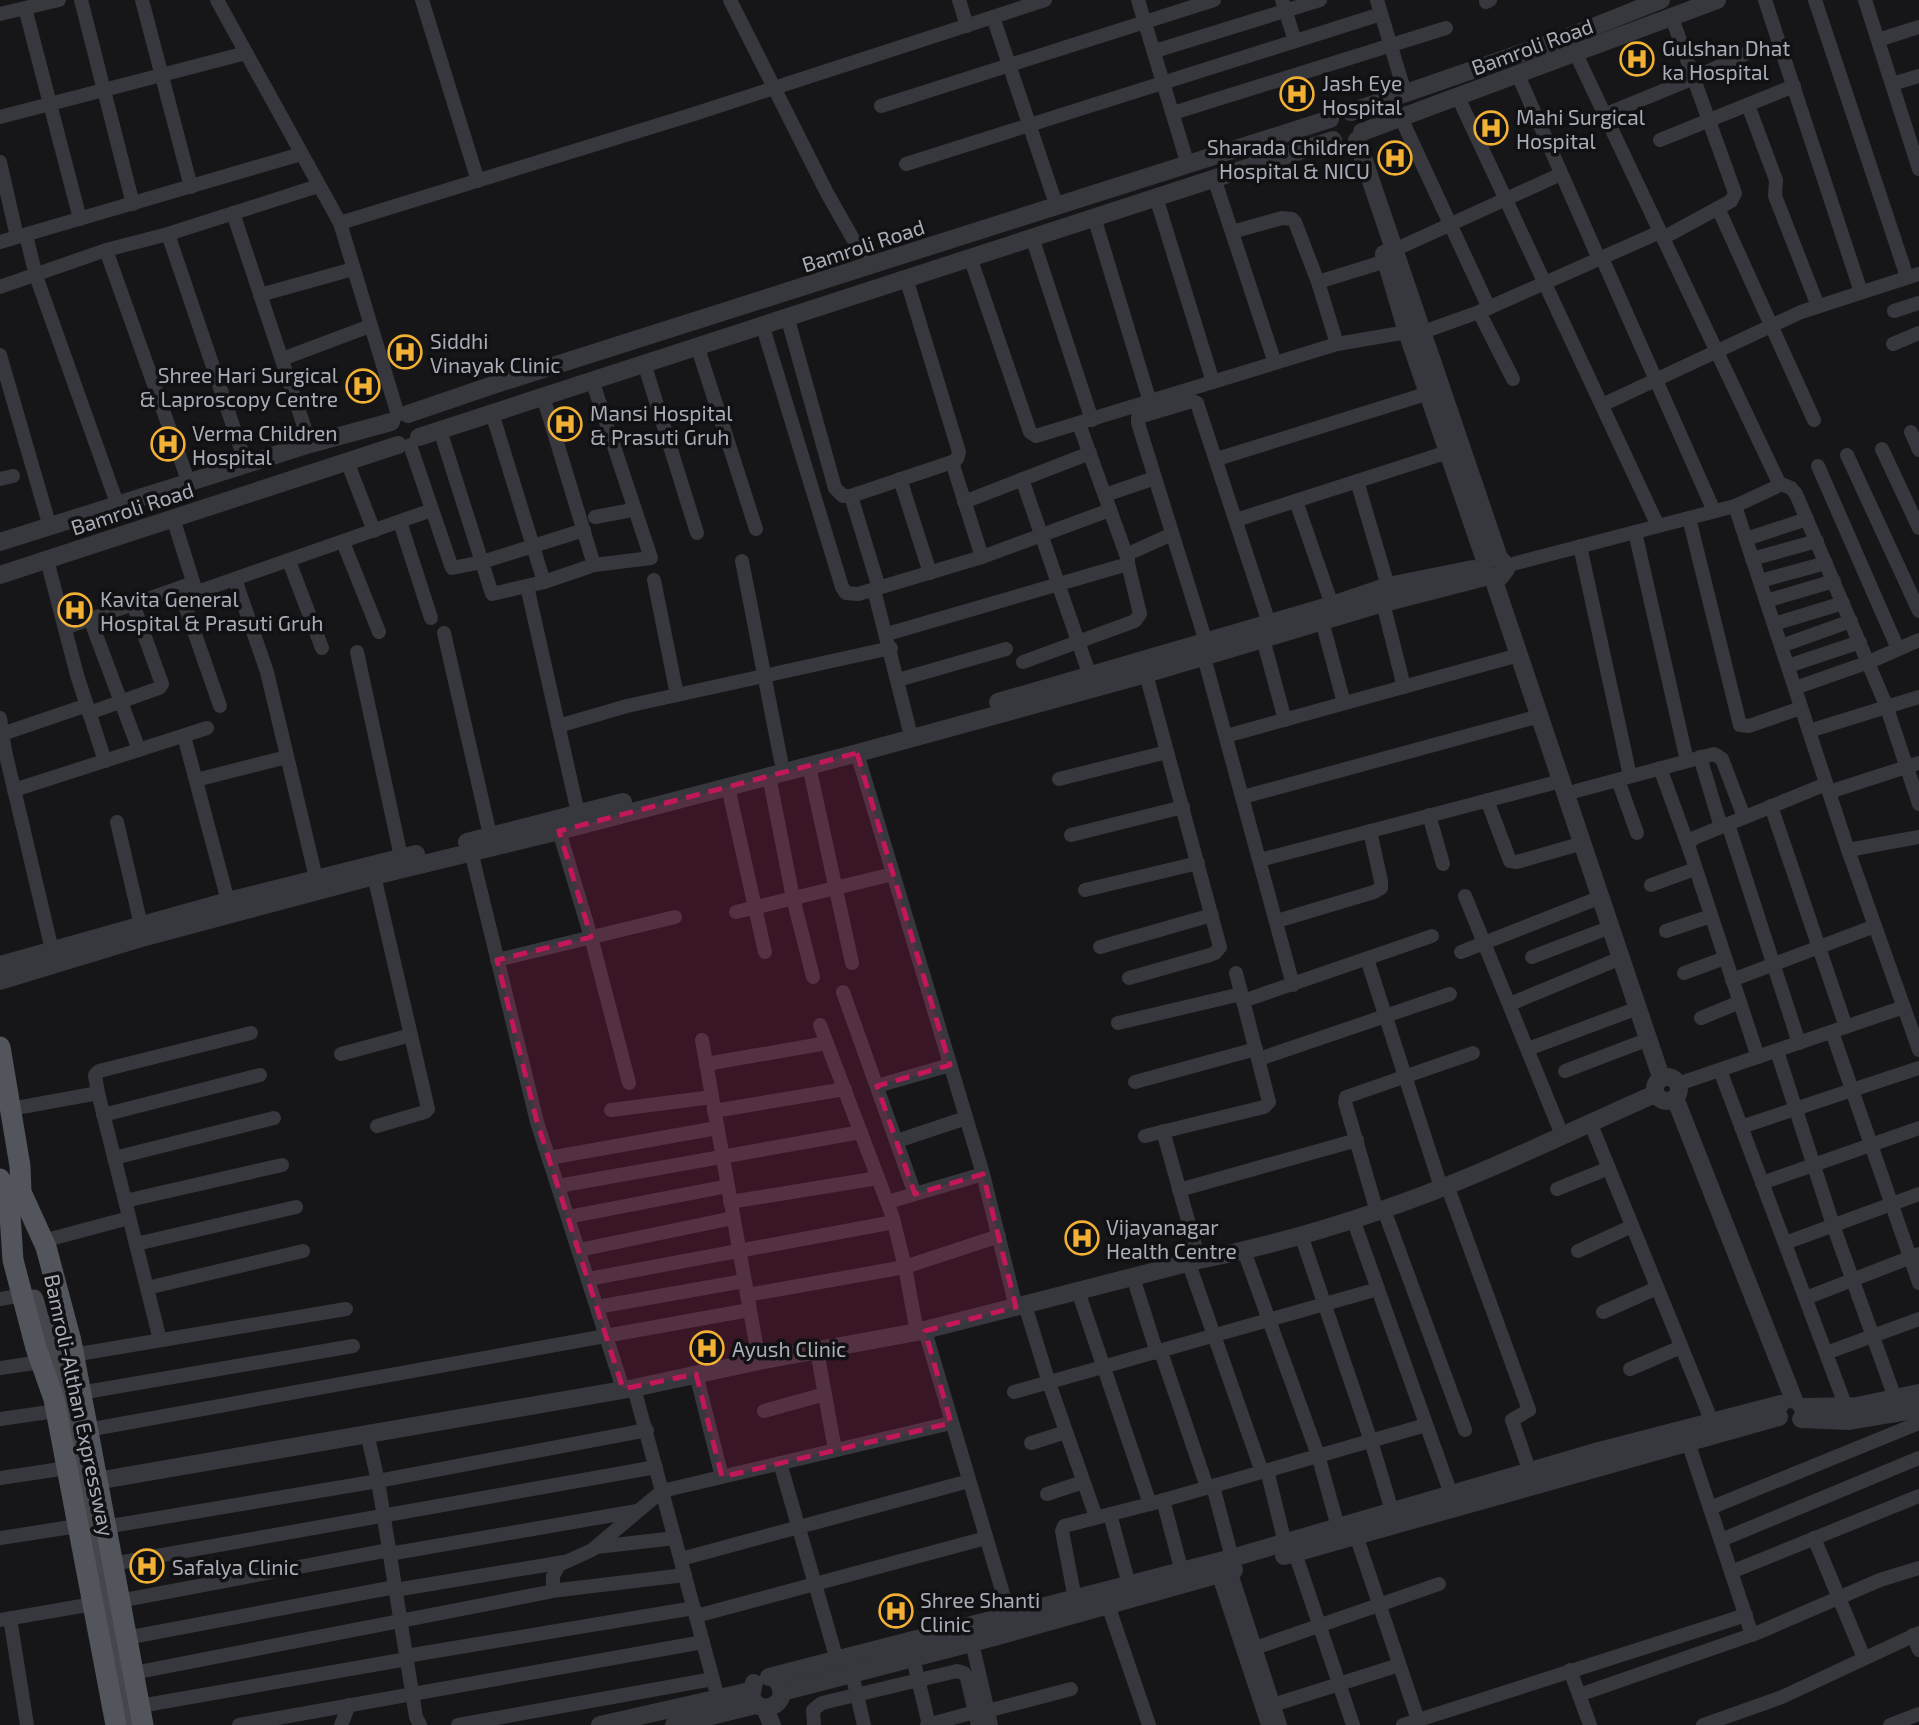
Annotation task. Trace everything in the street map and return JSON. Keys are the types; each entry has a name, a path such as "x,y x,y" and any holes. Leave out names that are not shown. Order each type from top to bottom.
{"main road":[{"path":"0,1047 5,1116"},
{"name":"Bamroli-Althan Expressway","path":"5,1116 9,1149 20,1166 15,1196 43,1241 73,1355 68,1400 87,1430 80,1480 127,1725"},
{"path":"0,1179 23,1208 40,1260 60,1338 80,1480 78,1526 115,1725"},
{"path":"15,1196 6,1238 41,1362 68,1400"},
{"name":"Bamroli-Althan Expressway","path":"80,1480 105,1527 141,1716"}],"street":[{"path":"0,14 59,0"},
{"path":"81,0 133,204"},
{"path":"142,0 191,187"},
{"path":"217,0 340,223 399,417 390,437 409,442"},
{"path":"422,0 478,181"},
{"path":"730,0 827,193 869,267"},
{"path":"959,0 967,26"},
{"path":"340,223 773,89 1045,0"},
{"path":"1138,0 1188,165"},
{"path":"881,106 1213,0"},
{"path":"1154,51 1284,5 1320,0"},
{"name":"Bamroli Road","path":"0,542 1331,119 1338,112 1351,112 1568,37 1661,0"},
{"name":"Bamroli Road","path":"0,575 761,324 1214,178 1350,139 1717,0"},
{"path":"1765,0 1861,292"},
{"path":"1602,405 1772,325 1818,306 1913,275 1815,0"},
{"path":"1865,0 1892,84 1913,127 1919,169"},
{"path":"35,4 50,103 80,219"},
{"path":"1284,5 1295,41"},
{"path":"906,164 1295,41 1379,7 1405,93"},
{"path":"993,17 1058,207"},
{"path":"970,257 1030,432 1036,436 1337,344 1415,332 1484,310 1661,235 1731,201 1735,193 1672,18"},
{"path":"1878,40 1919,27"},
{"path":"1173,113 1446,28"},
{"path":"1604,115 1758,48"},
{"path":"0,117 246,53"},
{"path":"1576,54 1779,484 1791,488 1796,494 1913,765 1919,804"},
{"path":"1518,75 1714,512"},
{"path":"1892,84 1919,76"},
{"path":"1660,141 1794,86"},
{"path":"1458,97 1658,526"},
{"path":"1748,104 1776,180 1775,196 1818,306"},
{"path":"1350,139 1361,121 1351,112"},
{"path":"1401,118 1450,224 1513,379"},
{"path":"1331,119 1328,130 1350,139 1569,786 1668,1089"},
{"path":"0,242 301,154"},
{"path":"0,162 22,236 118,506"},
{"path":"1318,282 1390,255 1450,224 1561,174"},
{"path":"1214,178 1275,363"},
{"path":"0,287 106,250 168,234 318,186"},
{"path":"1156,197 1213,382"},
{"path":"1718,208 1814,420"},
{"path":"233,213 310,444"},
{"path":"1094,217 1150,402"},
{"path":"1232,232 1282,218 1292,219 1318,282 1337,344"},
{"path":"168,234 246,464"},
{"path":"1023,662 1139,618 1128,561 1090,453 1085,422 1032,237"},
{"path":"106,250 189,483"},
{"path":"260,295 353,269"},
{"path":"787,316 835,488 843,496 952,463 957,459 958,444 906,278"},
{"path":"1894,311 1919,303"},
{"path":"761,324 846,593 852,595 876,589 982,557 1110,510"},
{"path":"282,359 370,326"},
{"path":"1415,332 1429,393 1448,452 1494,569 1540,716 1569,786 1583,843 1649,1040 1790,1408"},
{"path":"1893,344 1919,333"},
{"path":"697,345 757,529"},
{"path":"0,355 50,527"},
{"path":"644,363 697,533"},
{"path":"440,430 492,594 544,582 594,565 650,558 592,380"},
{"path":"1217,459 1429,393"},
{"path":"543,396 594,565"},
{"path":"1285,720 1266,631 1236,520 1199,405 1195,401 1138,418 1205,649 1293,985"},
{"path":"0,414 16,412"},
{"path":"492,413 544,582"},
{"path":"399,417 420,424 409,442"},
{"path":"1911,432 1919,450"},
{"path":"409,442 452,568 482,562 584,530"},
{"path":"1882,449 1919,528"},
{"path":"1236,520 1448,452"},
{"path":"964,502 1090,453"},
{"path":"1847,455 1919,611"},
{"path":"347,461 374,531"},
{"path":"952,463 982,557"},
{"path":"1818,466 1898,649"},
{"path":"1105,495 1154,478"},
{"path":"900,479 930,573"},
{"path":"1022,479 1090,676"},
{"path":"1357,481 1386,594 1404,687"},
{"path":"0,965 316,878 372,870 401,857 470,847 490,835 558,825 578,813 909,728 1090,676 1205,649 1266,631 1332,605 1494,569 1714,512 1735,506 1779,484"},
{"path":"851,495 909,728"},
{"path":"1296,501 1332,605"},
{"path":"1735,506 1848,850 1910,1012 1919,1050"},
{"path":"595,517 627,511 634,507"},
{"path":"65,628 186,585 200,591 432,510"},
{"path":"173,518 186,585 220,706"},
{"path":"1689,518 1740,725 1749,726 1801,708"},
{"path":"1746,539 1807,519"},
{"path":"400,522 431,618"},
{"path":"1635,532 1693,759 1724,826 1799,1043"},
{"path":"558,726 627,706 763,676 889,641 1128,561 1133,550 1172,534"},
{"path":"1752,559 1817,541"},
{"path":"344,542 379,632"},
{"path":"1580,547 1637,833"},
{"path":"47,560 105,761"},
{"path":"289,561 322,648"},
{"path":"742,561 781,761"},
{"path":"1760,581 1826,563"},
{"path":"235,579 265,665 316,878"},
{"path":"653,580 677,695"},
{"path":"1766,601 1834,581"},
{"path":"527,586 578,813"},
{"path":"1266,631 1322,621 1386,594"},
{"path":"1774,624 1843,603"},
{"path":"2,734 121,702 159,688 162,684 133,604"},
{"path":"90,619 139,750"},
{"path":"1322,621 1345,704"},
{"path":"1781,646 1851,621"},
{"path":"444,634 490,835"},
{"path":"1795,688 1869,662 1919,640"},
{"path":"1788,666 1860,642"},
{"path":"898,680 1006,649"},
{"path":"0,981 372,870 857,754 1146,674 1205,649"},
{"path":"357,652 401,857"},
{"path":"1226,736 1519,655"},
{"path":"1129,978 1215,953 1220,947 1146,674"},
{"path":"1809,731 1886,705 1919,697"},
{"path":"1243,797 1540,716"},
{"path":"0,718 52,950"},
{"path":"14,790 207,728"},
{"path":"184,736 228,901"},
{"path":"1059,779 1167,752"},
{"path":"857,754 983,1174 999,1236 1096,1517"},
{"path":"1260,860 1487,800 1624,778 1714,754 1722,759 1744,817"},
{"path":"196,780 287,757"},
{"path":"1688,845 1694,838 1771,806 1913,765"},
{"path":"808,766 852,963"},
{"path":"1660,768 1758,1057"},
{"path":"769,776 793,898 813,977"},
{"path":"728,787 765,952"},
{"path":"1487,800 1510,861 1517,862 1583,843"},
{"path":"1771,806 1818,948 1853,1090 1891,1204 1914,1255 1919,1283"},
{"path":"1071,835 1183,807"},
{"path":"1429,815 1443,864"},
{"path":"117,822 141,925"},
{"path":"558,825 592,937 629,1083"},
{"path":"1277,922 1381,888 1370,831"},
{"path":"1848,850 1919,838"},
{"path":"470,847 537,1122 597,1307 646,1430 718,1698"},
{"path":"1085,890 1198,863"},
{"path":"1651,885 1695,869"},
{"path":"372,870 428,1109 377,1126"},
{"path":"736,912 893,874"},
{"path":"1465,896 1562,1135"},
{"path":"1461,952 1601,897"},
{"path":"1100,947 1212,915"},
{"path":"1666,931 1711,916"},
{"path":"497,960 675,917"},
{"path":"1732,980 1875,926"},
{"path":"1532,957 1611,927"},
{"path":"1118,1023 1293,985 1432,936"},
{"path":"1510,1004 1621,958"},
{"path":"1684,973 1725,958"},
{"path":"1367,959 1444,1186 1529,1410 1512,1420 1532,1478"},
{"path":"1145,1136 1268,1105 1270,1100 1236,973"},
{"path":"843,992 915,1194"},
{"path":"1135,1082 1257,1054 1386,1018 1450,994"},
{"path":"1701,1018 1740,1002"},
{"path":"1528,1049 1638,1008"},
{"path":"0,1478 80,1480 628,1388 921,1332 1244,1251 1380,1211 1668,1089 1839,1029 1910,1012"},
{"path":"820,1025 888,1202 921,1332 1012,1623"},
{"path":"160,1340 95,1078 99,1071 251,1033"},
{"path":"341,1054 411,1035"},
{"path":"702,1040 759,1361"},
{"path":"1565,1071 1649,1040"},
{"path":"706,1064 827,1043"},
{"path":"1777,1051 1833,1225 1895,1398"},
{"path":"1465,1430 1380,1211 1345,1102 1346,1097 1473,1053"},
{"path":"877,1086 950,1065"},
{"path":"1741,1127 1919,1068"},
{"path":"1720,1070 1846,1407"},
{"path":"103,1115 260,1075"},
{"path":"611,1110 713,1104 845,1089"},
{"path":"5,1116 98,1093"},
{"path":"114,1158 274,1118"},
{"path":"897,1141 966,1118"},
{"path":"1590,1122 1712,1422"},
{"path":"549,1158 717,1128"},
{"path":"1762,1183 1919,1128"},
{"path":"1163,1131 1180,1189 1194,1262 1214,1336 1353,1725"},
{"path":"558,1186 861,1132"},
{"path":"1180,1189 1357,1140"},
{"path":"125,1201 282,1165"},
{"path":"1557,1189 1609,1168"},
{"path":"888,1202 983,1174"},
{"path":"730,1202 878,1178"},
{"path":"568,1217 728,1186"},
{"path":"1785,1243 1919,1194"},
{"path":"136,1244 296,1206"},
{"path":"43,1241 129,1218"},
{"path":"579,1250 733,1219"},
{"path":"1353,1219 1451,1494"},
{"path":"588,1279 894,1222"},
{"path":"1578,1251 1632,1226"},
{"path":"1301,1235 1392,1511"},
{"path":"597,1307 747,1295 905,1267 999,1236"},
{"path":"147,1288 303,1251"},
{"path":"1244,1251 1318,1455 1338,1527"},
{"path":"1805,1298 1914,1255"},
{"path":"1133,1277 1210,1486 1224,1565 1268,1725"},
{"path":"1603,1312 1657,1287"},
{"path":"1014,1392 1378,1289"},
{"path":"1078,1291 1182,1572"},
{"path":"0,1299 23,1295"},
{"path":"87,1430 607,1335 747,1295"},
{"path":"73,1355 346,1308"},
{"path":"1826,1353 1919,1319"},
{"path":"0,1419 68,1400 353,1346"},
{"path":"1630,1369 1681,1347"},
{"path":"817,1351 835,1450"},
{"path":"0,1368 41,1362"},
{"path":"696,1374 722,1477"},
{"path":"764,1411 825,1394"},
{"path":"761,1707 755,1681 759,1678 1108,1605 1224,1565 1356,1535 1712,1422 1790,1408 1846,1407 1895,1398 1918,1411"},
{"path":"1290,1548 1338,1527 1451,1494 1688,1442 1790,1408 1849,1421 1918,1411"},
{"path":"1710,1508 1918,1411"},
{"path":"127,1638 395,1589 565,1562 588,1553 663,1490 951,1423"},
{"path":"1075,1599 1062,1528 1426,1424"},
{"path":"105,1527 378,1481 646,1430"},
{"path":"1031,1443 1066,1432"},
{"path":"367,1433 378,1481 412,1694 420,1725"},
{"path":"1688,1442 1752,1634"},
{"path":"1721,1540 1919,1458"},
{"path":"780,1463 837,1660"},
{"path":"112,1564 656,1467"},
{"path":"681,1559 969,1481"},
{"path":"1047,1494 1083,1482"},
{"path":"1731,1572 1919,1496"},
{"path":"119,1601 389,1552 639,1511"},
{"path":"1110,1514 1129,1585"},
{"path":"0,1538 78,1526"},
{"path":"1356,1535 1418,1720"},
{"path":"595,1547 675,1538"},
{"path":"141,1716 406,1657 695,1612 814,1584 986,1538"},
{"path":"1814,1538 1864,1658"},
{"path":"551,1591 556,1570 565,1562"},
{"path":"1012,1623 1075,1599 1182,1572 1224,1565"},
{"path":"1224,1565 1280,1725"},
{"path":"1579,1695 1752,1634 1880,1580 1919,1568"},
{"path":"133,1673 551,1591 685,1575"},
{"path":"1255,1648 1439,1584"},
{"path":"27,1725 5,1619 93,1604"},
{"path":"1108,1605 1149,1725"},
{"path":"1403,1725 1746,1615"},
{"path":"782,1692 913,1658 970,1634"},
{"path":"970,1634 983,1718"},
{"path":"1703,1725 1775,1700 1916,1634 1919,1650"},
{"path":"239,1725 703,1642"},
{"path":"913,1658 928,1725 983,1718 1071,1689"},
{"path":"1273,1705 1399,1665"},
{"path":"1570,1670 1590,1725"},
{"path":"814,1725 813,1710 816,1706 957,1671 964,1673 967,1678 983,1718"},
{"path":"852,1674 864,1725"},
{"path":"674,1725 775,1706 782,1692 778,1682 769,1677"},
{"path":"458,1725 713,1679"},
{"path":"600,1725 718,1698 761,1707"},
{"path":"341,1725 349,1706"},
{"path":"1890,1725 1919,1714"}],"highlighted area":[{"path":"857,753 950,1065 877,1086 915,1194 983,1174 1016,1307 925,1331 951,1423 722,1477 696,1374 623,1389 537,1122 497,960 591,937 559,831"}],"place":[{"name":"Gulshan Dhat ka Hospital","path":"1637,59"},
{"name":"Jash Eye Hospital","path":"1297,94"},
{"name":"Mahi Surgical Hospital","path":"1491,128"},
{"name":"Sharada Children Hospital & NICU","path":"1395,158"},
{"name":"Siddhi Vinayak Clinic","path":"405,352"},
{"name":"Shree Hari Surgical & Laproscopy Centre","path":"363,386"},
{"name":"Mansi Hospital & Prasuti Gruh","path":"565,424"},
{"name":"Verma Children Hospital","path":"168,444"},
{"name":"Kavita General Hospital & Prasuti Gruh","path":"75,610"},
{"name":"Vijayanagar Health Centre","path":"1082,1238"},
{"name":"Ayush Clinic","path":"707,1348"},
{"name":"Safalya Clinic","path":"147,1566"},
{"name":"Shree Shanti Clinic","path":"896,1611"}]}
